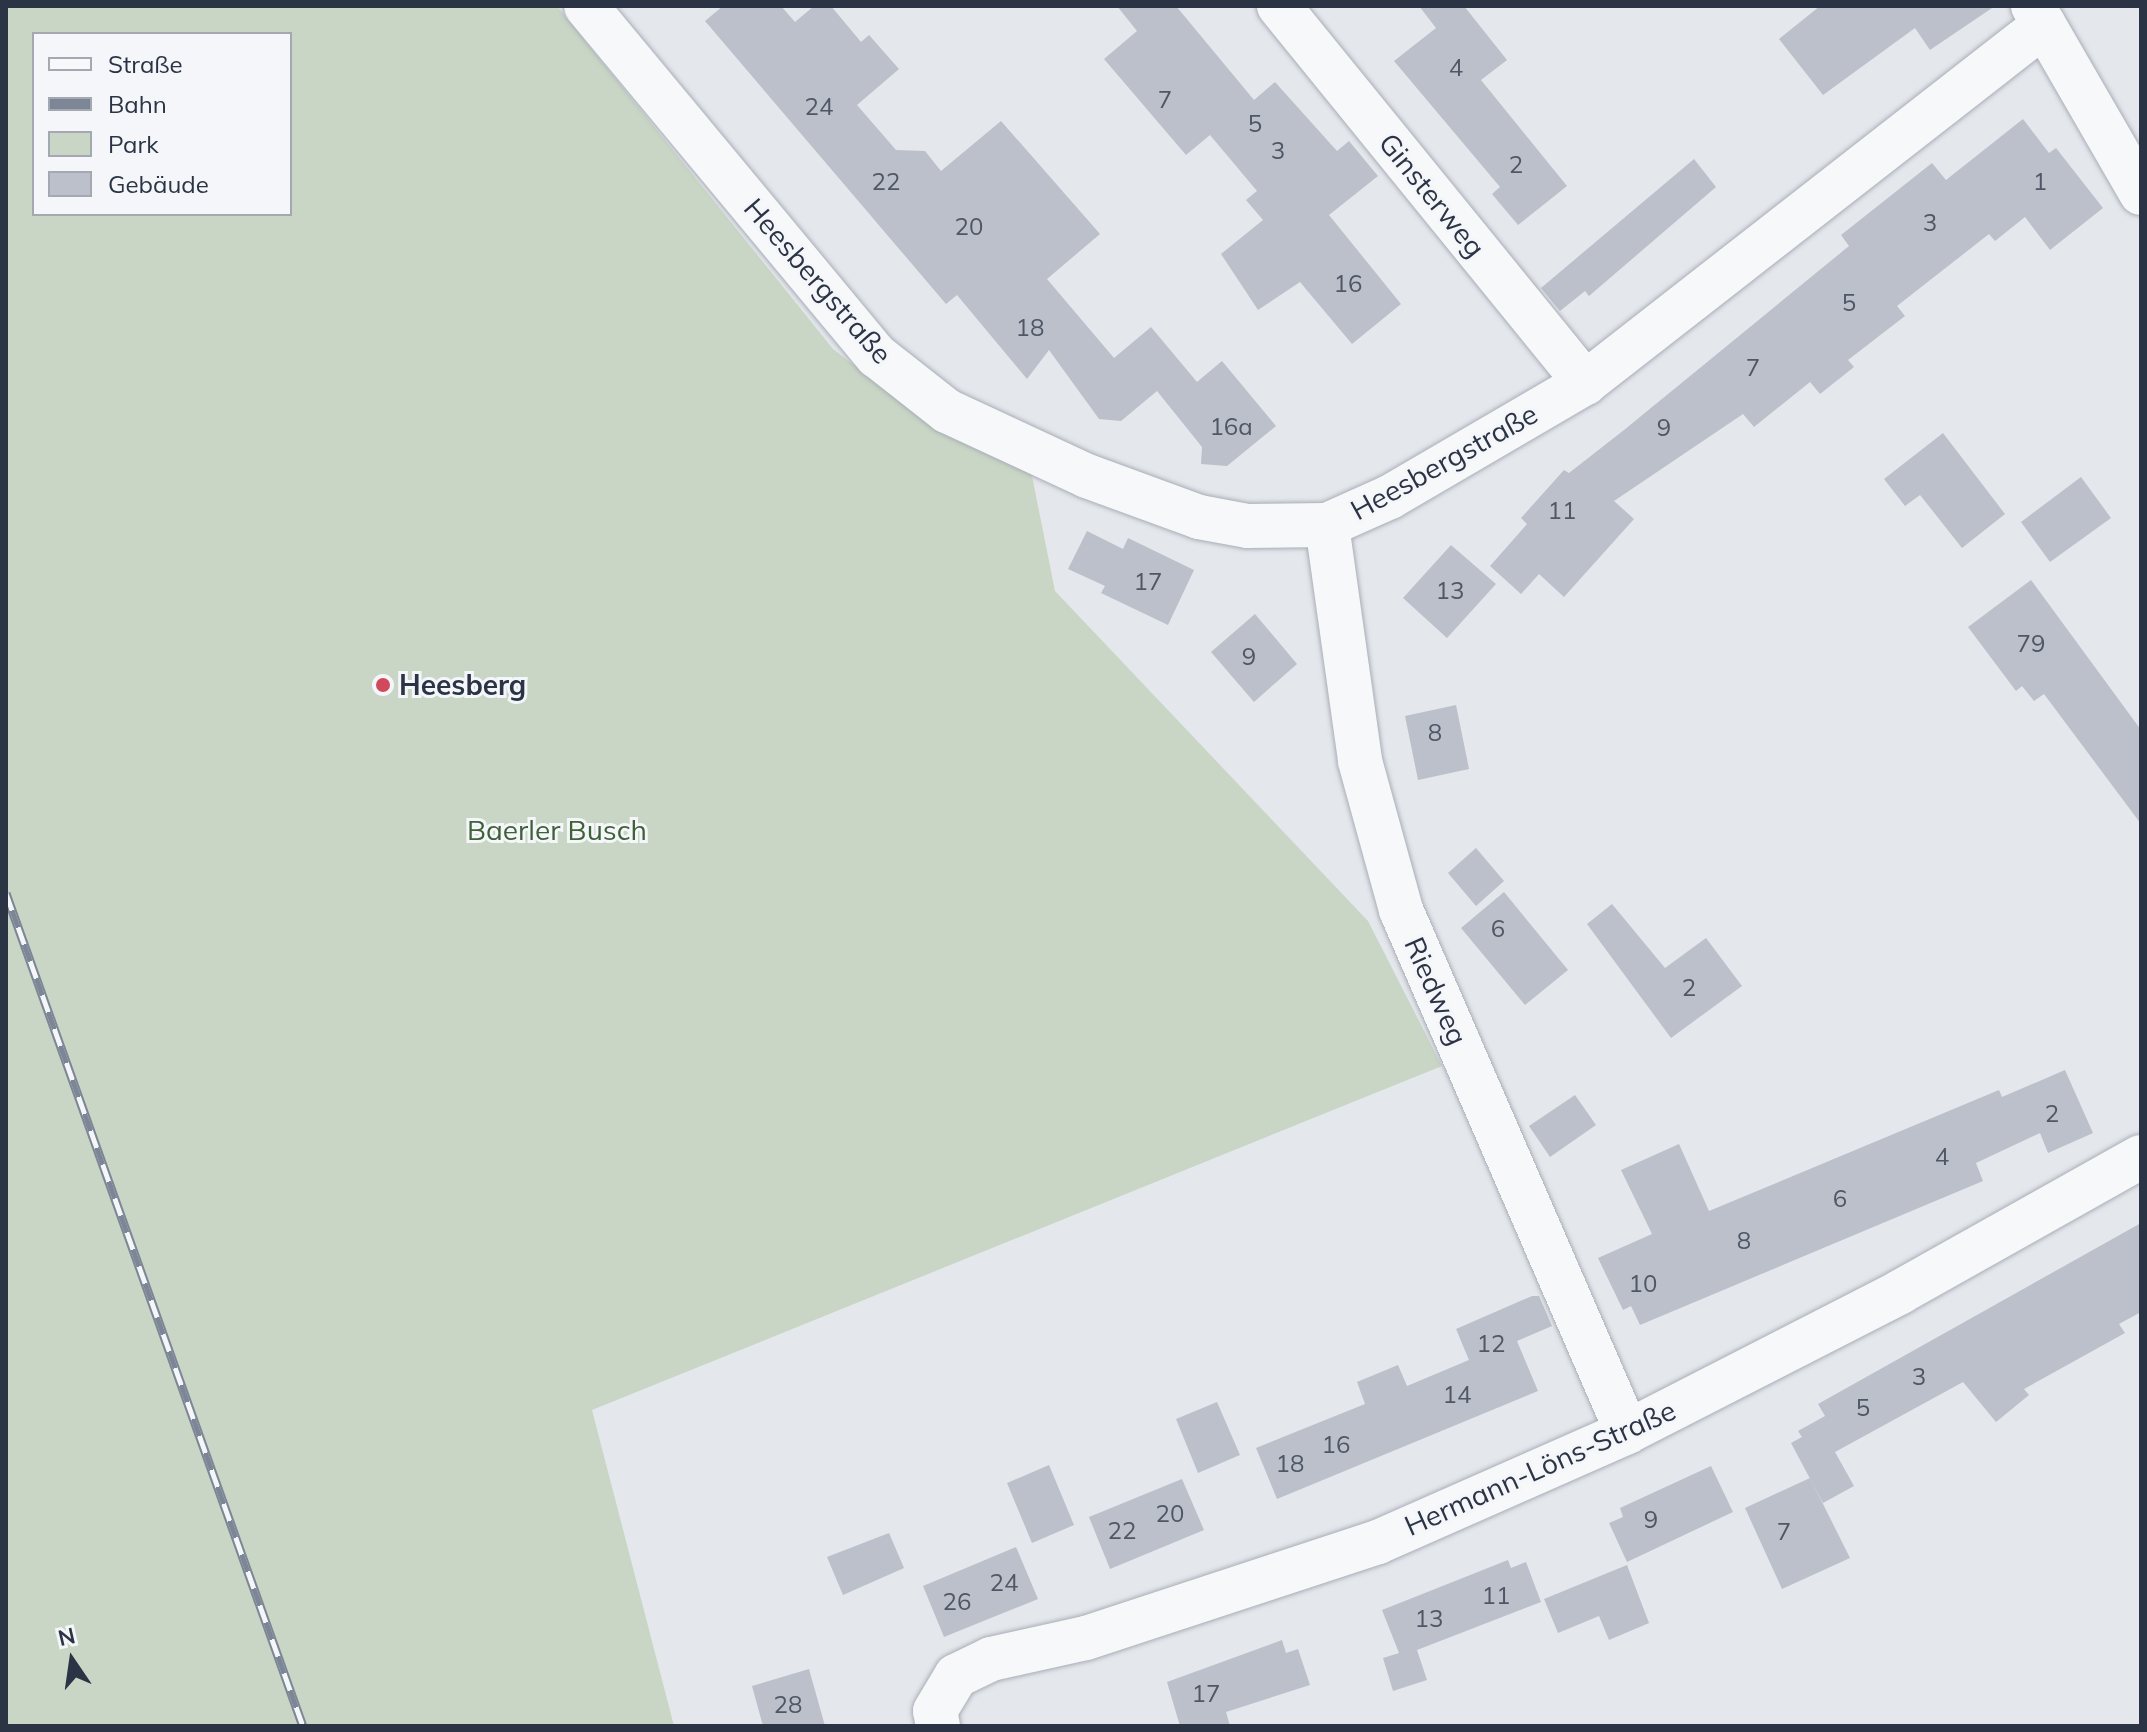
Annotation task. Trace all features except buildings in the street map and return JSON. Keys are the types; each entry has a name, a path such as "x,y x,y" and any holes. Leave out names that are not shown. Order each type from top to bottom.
{"street":[{"name":"Heesbergstraße","path":"586,6 877,356 947,411 1087,476 1199,517 1248,526 1327,525 1390,497 1585,383 2039,15"},
{"name":"Ginsterweg","path":"1279,6 1585,383"},
{"path":"2039,15 2141,193"},
{"name":"Riedweg","path":"1327,525 1360,761 1401,910 1627,1432"},
{"name":"Hermann-Löns-Straße","path":"938,1726 935,1711 956,1676 991,1659 1086,1638 1378,1542 1627,1432 1900,1292 2141,1157"}],"green space":[{"name":"Baerler Busch","path":"6,6 557,6 833,349 928,422 1031,471 1055,591 1368,921 1442,1066 592,1410 674,1726 6,1726"}],"railway":[{"path":"6,893 303,1726"}],"place":[{"name":"Heesberg","path":"383,685"}]}
